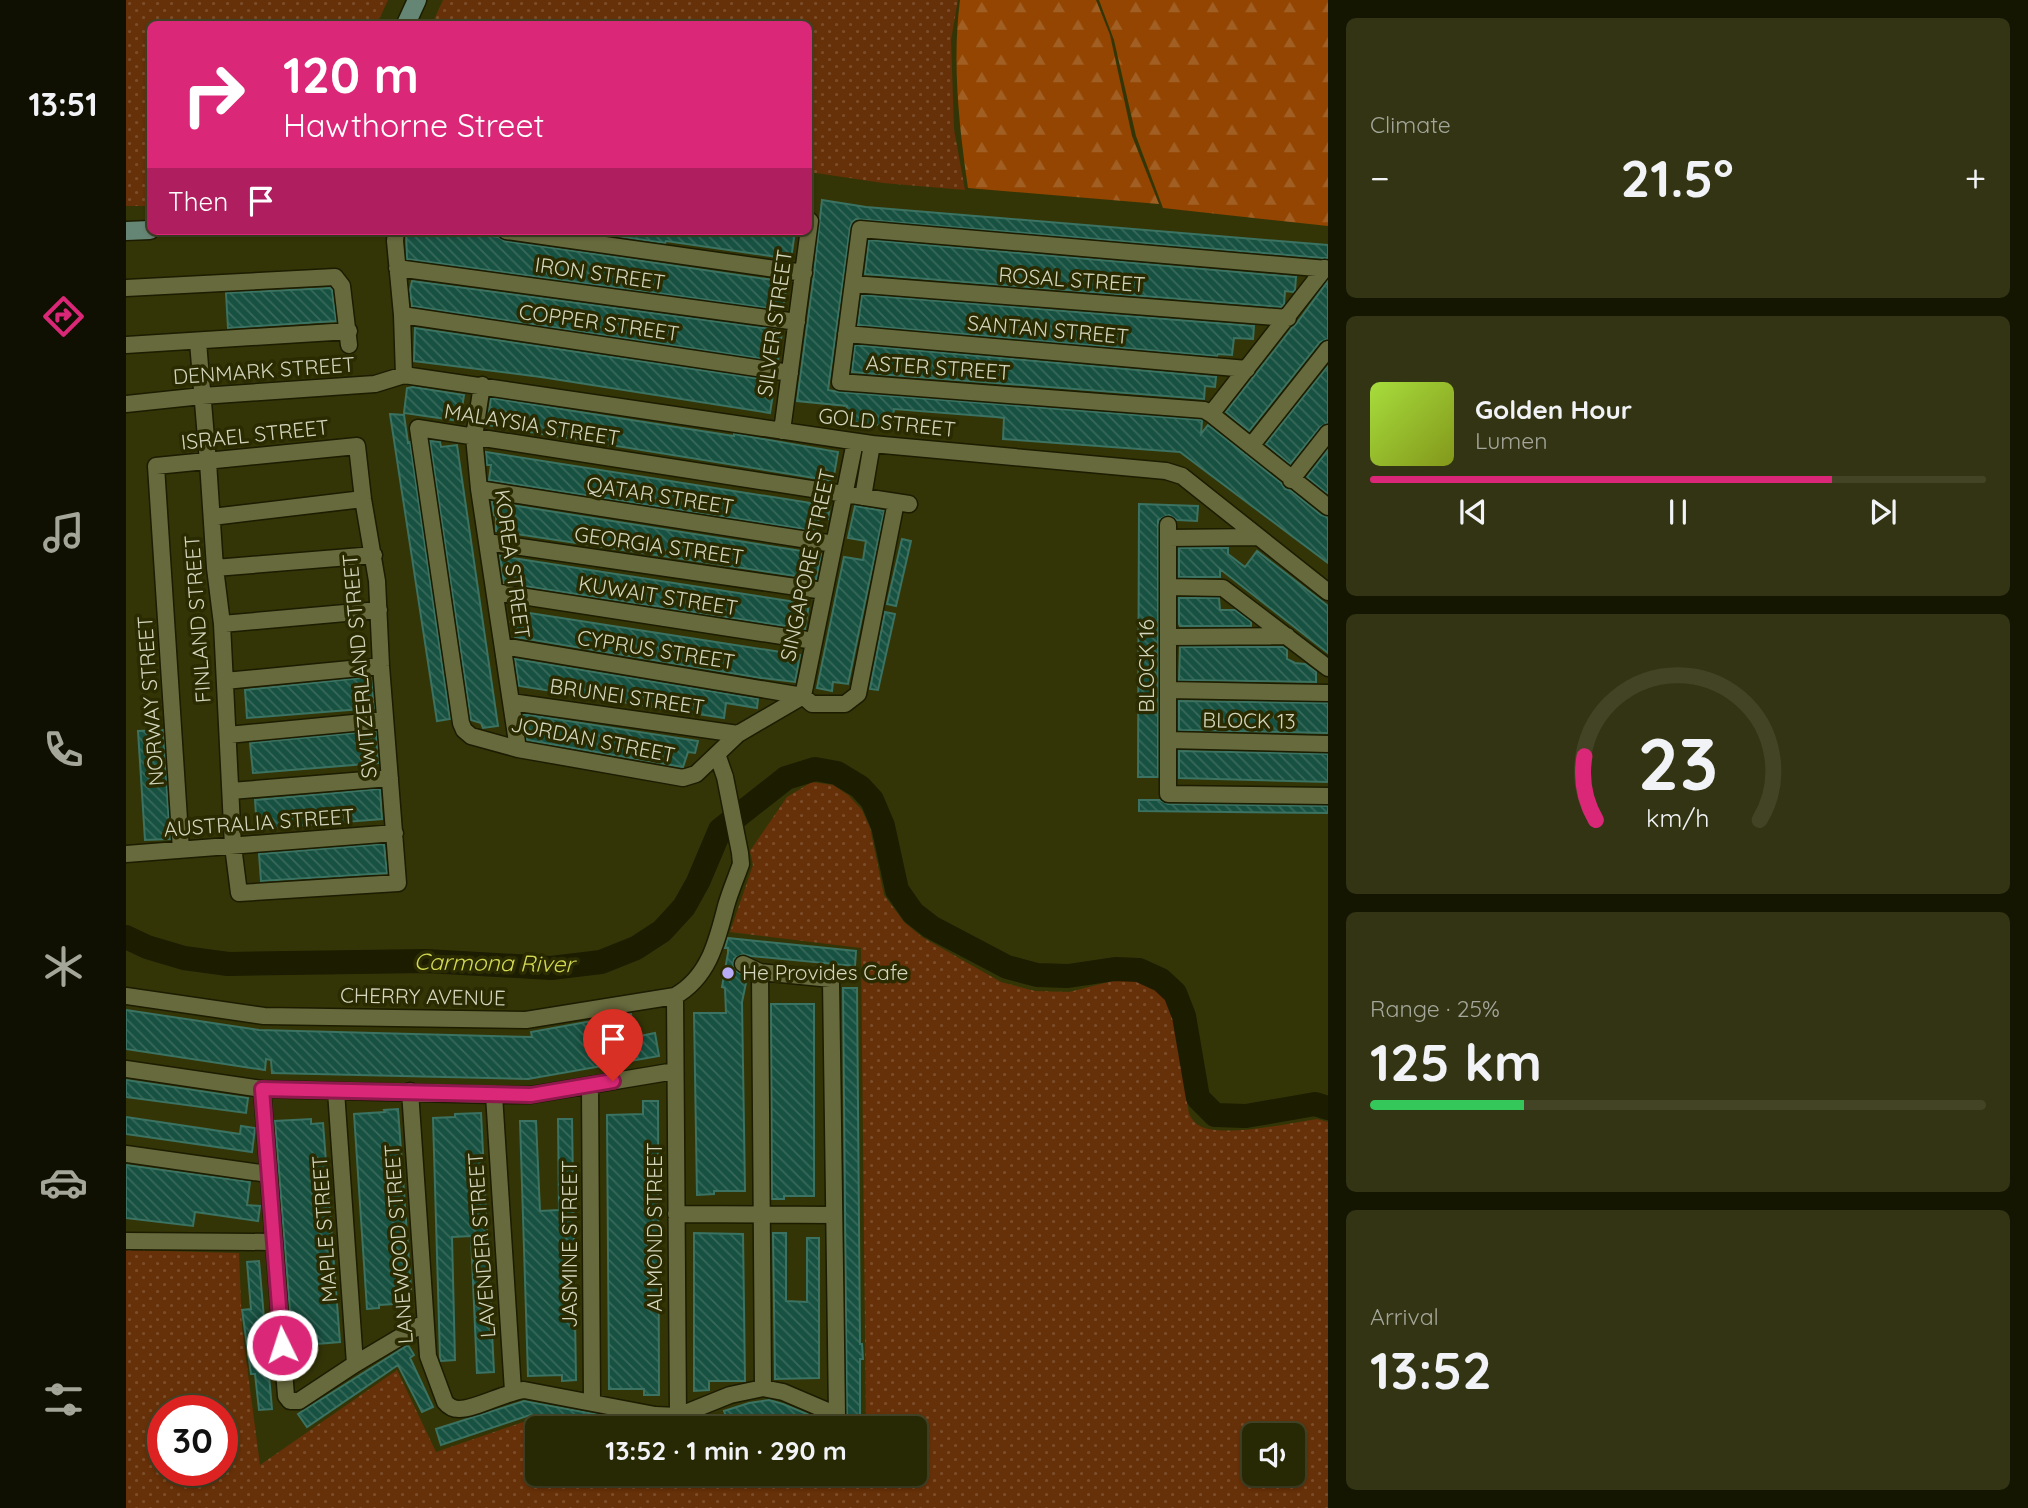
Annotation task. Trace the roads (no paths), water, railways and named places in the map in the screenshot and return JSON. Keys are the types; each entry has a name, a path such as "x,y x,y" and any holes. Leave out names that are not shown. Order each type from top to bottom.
{"main road":[{"path":"407,21 417,0"},
{"path":"126,231 147,230"}],"street":[{"name":"ASTER STREET","path":"1327,269 860,229 840,382 1204,410 1328,508"},
{"path":"396,235 404,375"},
{"path":"534,235 804,273"},
{"name":"SILVER STREET","path":"782,431 808,235"},
{"name":"IRON STREET","path":"397,268 797,322"},
{"path":"1211,414 1327,269"},
{"path":"126,288 335,277 342,286 349,338 126,345"},
{"name":"ROSAL STREET","path":"853,284 1288,318"},
{"name":"COPPER STREET","path":"402,315 790,373"},
{"name":"SANTAN STREET","path":"846,334 1247,369"},
{"name":"FINLAND STREET","path":"198,342 215,568 222,624 233,846 239,893"},
{"path":"1251,446 1328,349"},
{"name":"GOLD STREET","path":"404,375 855,442 1166,471 1182,476 1328,592"},
{"name":"DENMARK STREET","path":"126,404 375,384 404,375"},
{"name":"KOREA STREET","path":"482,385 474,437 479,489 518,749"},
{"name":"MALAYSIA STREET","path":"471,736 461,723 418,428 902,503 858,694 845,704 811,704 803,696"},
{"path":"1292,480 1328,433"},
{"name":"SINGAPORE STREET","path":"803,696 855,442"},
{"name":"SINGAPORE STREET","path":"863,497 872,444"},
{"name":"ISRAEL STREET","path":"156,466 357,446"},
{"name":"SWITZERLAND STREET","path":"239,893 398,883 374,555 363,499 357,446"},
{"name":"NORWAY STREET","path":"156,466 181,850"},
{"name":"QATAR STREET","path":"479,489 834,544"},
{"path":"212,517 363,499"},
{"name":"BLOCK 16","path":"1258,537 1168,531 1168,794 1328,796"},
{"name":"GEORGIA STREET","path":"487,542 824,592"},
{"path":"215,568 374,555"},
{"path":"1168,587 1223,588 1328,668"},
{"name":"KUWAIT STREET","path":"495,592 814,641"},
{"path":"222,624 379,610"},
{"path":"1168,637 1287,636"},
{"name":"CYPRUS STREET","path":"503,646 803,696"},
{"path":"225,681 381,666"},
{"path":"1168,690 1328,693"},
{"name":"JORDAN STREET","path":"471,736 518,749 683,778 696,774 738,734 803,696"},
{"name":"BRUNEI STREET","path":"511,702 738,734"},
{"path":"228,735 385,720"},
{"name":"BLOCK 13","path":"1168,740 1328,744"},
{"path":"676,996 692,984 720,935 741,864 725,777 717,754"},
{"path":"230,792 390,778"},
{"name":"AUSTRALIA STREET","path":"126,854 395,833"},
{"path":"676,1214 834,1215 831,979 760,972 743,964"},
{"path":"760,972 763,1388"},
{"name":"CHERRY AVENUE","path":"126,996 264,1016 526,1020 676,996"},
{"name":"ALMOND STREET","path":"676,996 678,1416"},
{"path":"126,1069 262,1089 494,1095 531,1095 675,1071"},
{"name":"JASMINE STREET","path":"590,1085 592,1402"},
{"path":"262,1089 286,1396 290,1401 299,1401 424,1323"},
{"name":"MAPLE STREET","path":"336,1091 355,1364"},
{"name":"LANEWOOD STREET","path":"410,1091 428,1356 445,1402 450,1408 461,1409 513,1391 524,1390 655,1415 678,1416 730,1395 763,1388 783,1392 836,1415 834,1215"},
{"name":"LAVENDER STREET","path":"494,1095 513,1391"},
{"path":"126,1154 268,1174"},
{"path":"126,1241 274,1242"}],"waterway":[{"name":"Carmona River","path":"126,937 147,947 184,958 228,964 426,961 551,968 601,962 636,948 662,931 684,907 720,830 786,778 815,769 837,773 860,787 872,800 883,826 897,890 913,913 931,927 1007,967 1037,975 1068,976 1115,969 1139,970 1161,980 1175,993 1184,1016 1198,1098 1215,1115 1246,1116 1315,1104 1328,1108"}],"place":[{"name":"He Provides Cafe","path":"728,973"}]}
